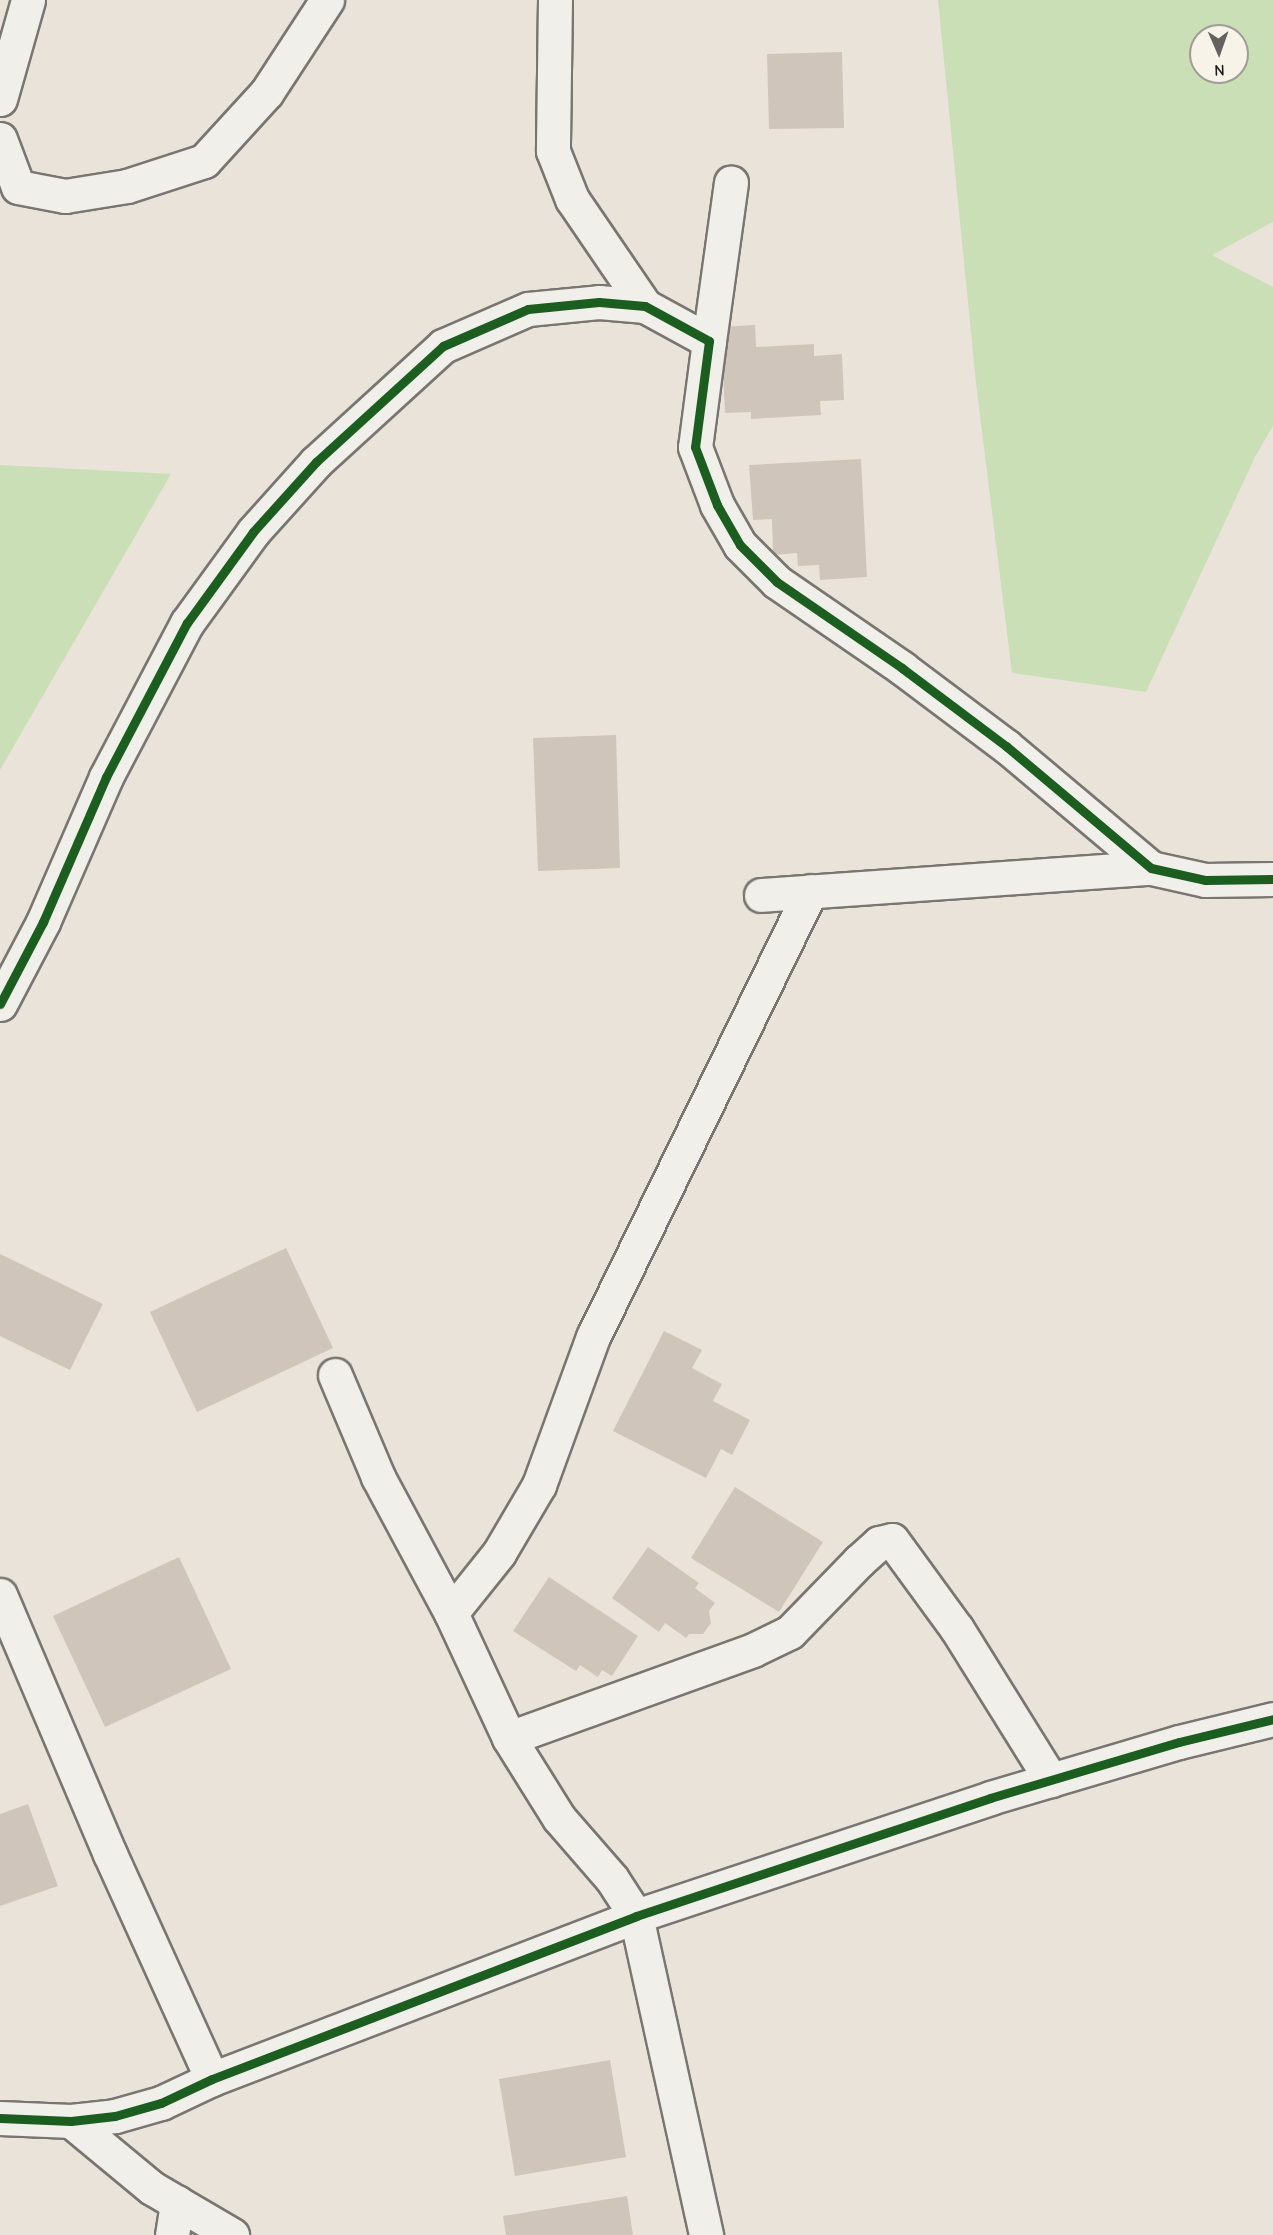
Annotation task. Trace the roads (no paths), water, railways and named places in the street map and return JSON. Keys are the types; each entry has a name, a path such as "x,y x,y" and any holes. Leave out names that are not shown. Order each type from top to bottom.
{"street":[{"path":"0,99 28,0"},
{"path":"0,139 18,187 65,196 127,186 204,161 267,92 327,0"},
{"path":"555,0 553,152 573,199 645,306"},
{"path":"731,183 695,447 717,505 740,545 777,582 902,668 1006,746 1151,868"},
{"path":"0,1004 43,922 106,777 187,623 253,532 315,462 443,346 528,309 599,302 645,306 709,341"},
{"path":"761,895 1151,868 1204,880 1273,879"},
{"path":"451,1613 499,1553 539,1485 593,1337 811,891"},
{"path":"335,1375 378,1477 451,1613 509,1738 560,1818 612,1879 636,1916 706,2235"},
{"path":"509,1738 753,1650 790,1632 879,1543 892,1540 957,1629 1051,1780"},
{"path":"0,1595 11,1639 212,2079"},
{"path":"0,2118 71,2121 115,2115 161,2103 212,2079 636,1916 1051,1780 1273,1719"},
{"path":"71,2121 152,2188 232,2235"},
{"path":"172,2235 177,2202"}]}
